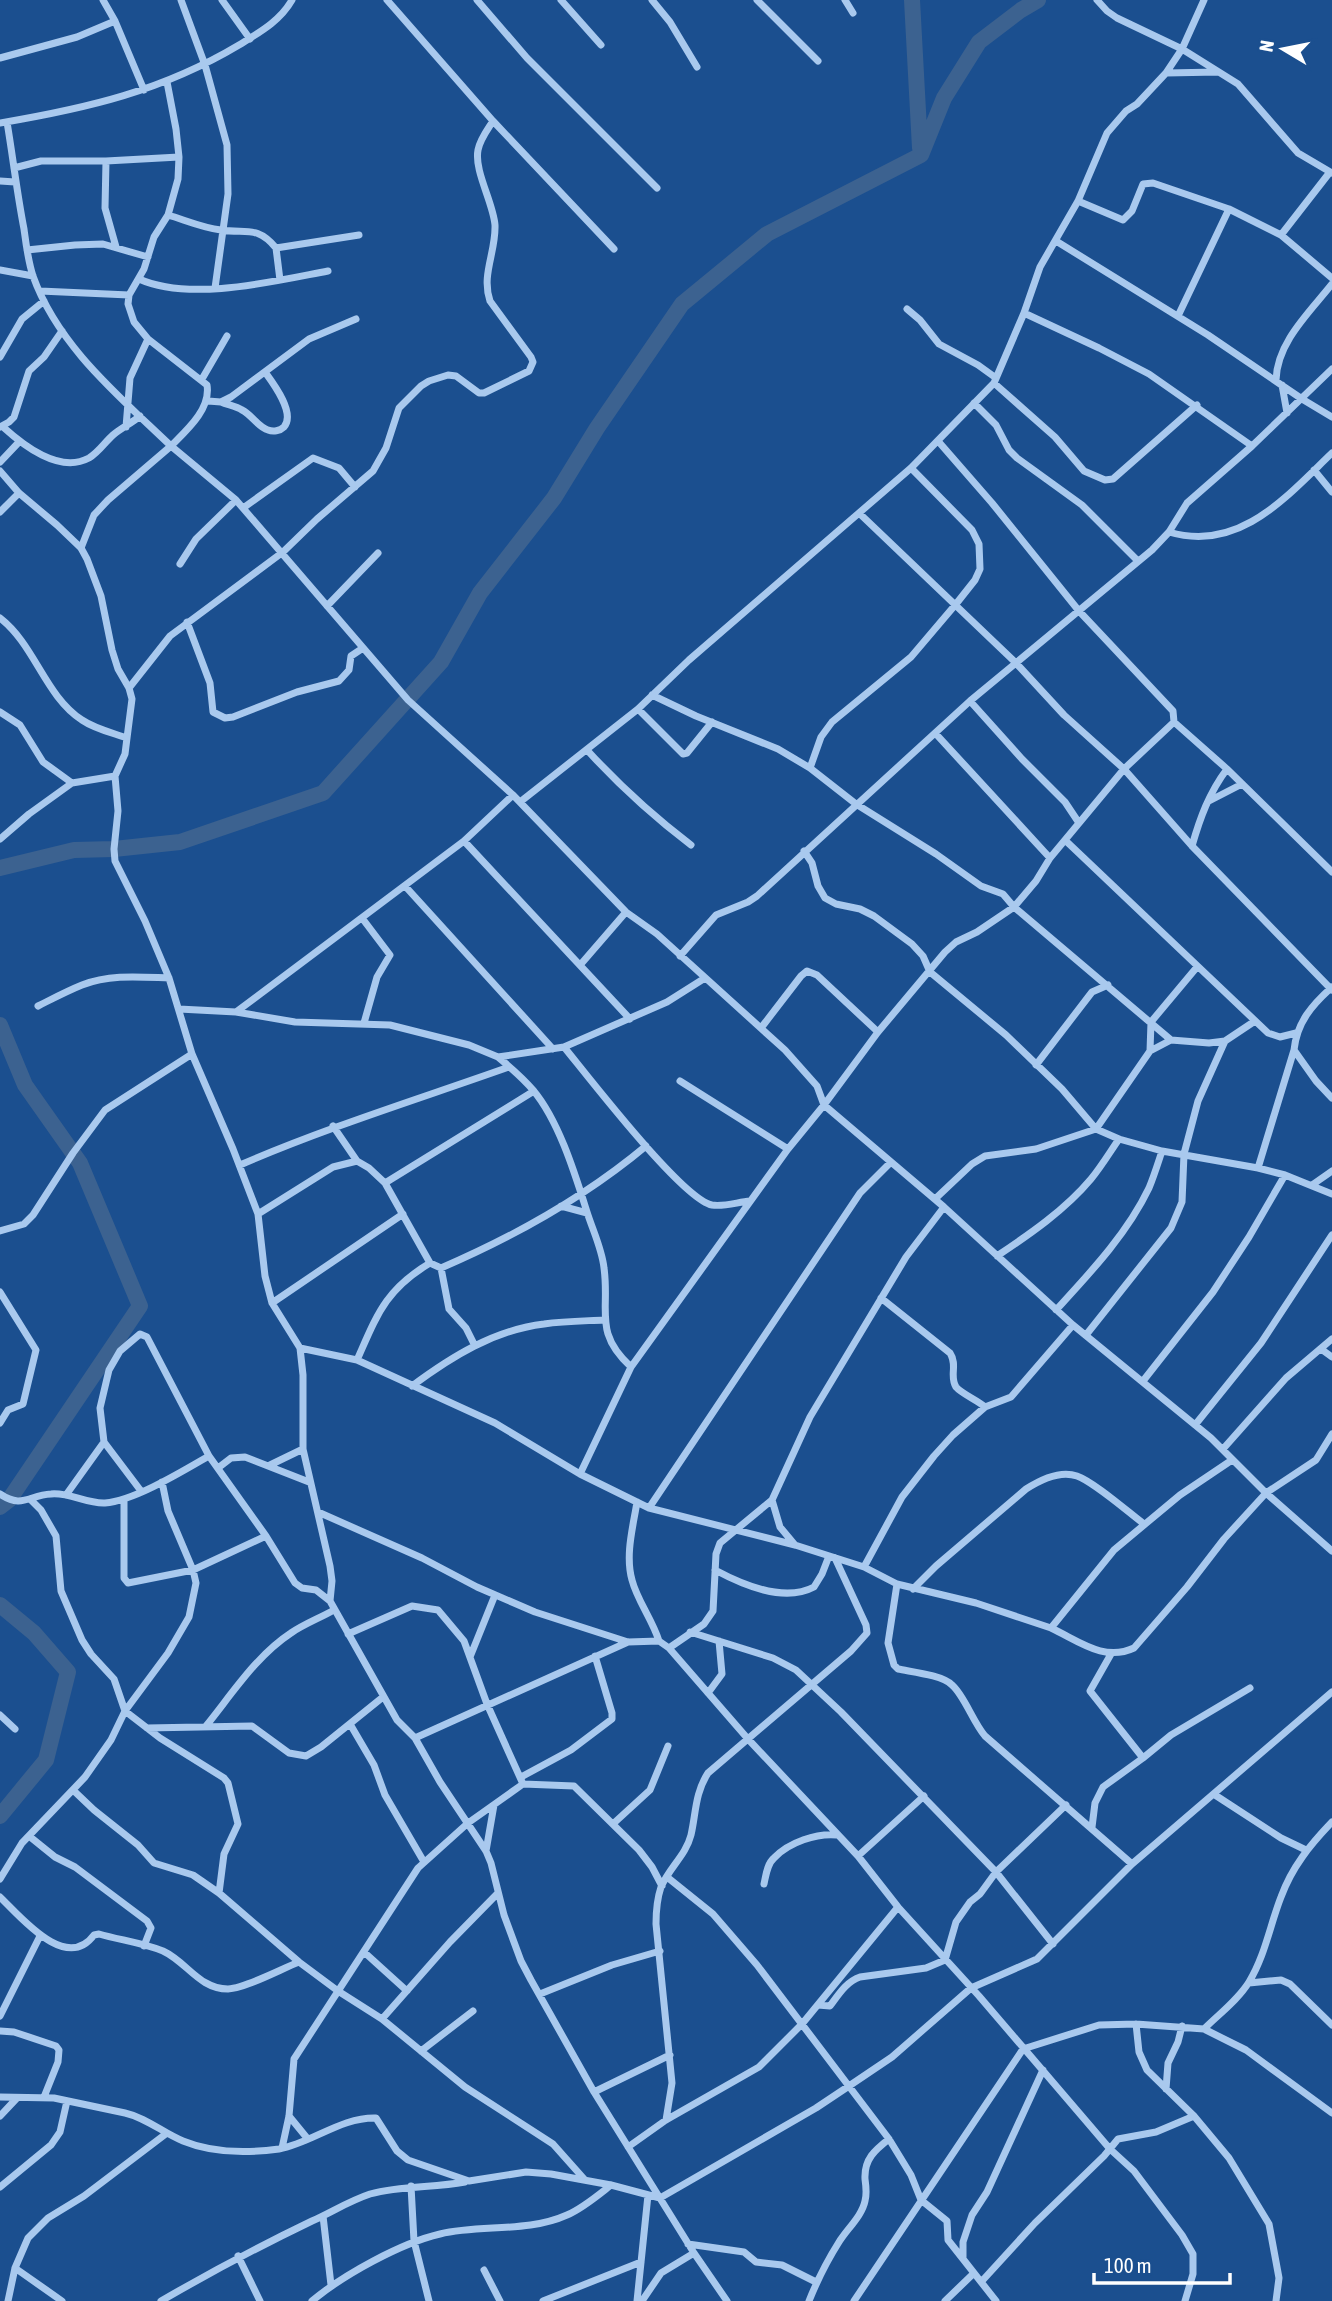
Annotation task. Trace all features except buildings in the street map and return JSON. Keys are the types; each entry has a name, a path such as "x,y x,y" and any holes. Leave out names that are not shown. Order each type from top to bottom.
{"street":[{"path":"103,0 145,90"},
{"path":"181,0 205,65 227,145 228,194 215,288"},
{"path":"222,0 250,39"},
{"path":"292,0 279,19 250,39 205,65 167,82 92,106 4,123 33,276 62,331 96,374 171,446 236,500 408,700 513,795 626,912 657,934 785,1050 817,1086 824,1105 944,1206 1073,1325 1223,1449 1266,1493 1332,1551"},
{"path":"387,0 493,121 614,249"},
{"path":"477,0 527,58 657,188"},
{"path":"561,0 601,45"},
{"path":"652,0 670,22 698,67"},
{"path":"757,0 818,61"},
{"path":"845,0 853,13"},
{"path":"1097,0 1117,18 1182,49 1238,85 1286,142 1298,153 1331,172 1281,235"},
{"path":"520,802 638,709 774,586 911,468 995,380 1024,313 1040,267 1078,201 1107,133 1125,111 1137,104 1166,73 1182,49 1204,0"},
{"path":"0,58 77,37 115,21"},
{"path":"1166,73 1218,72"},
{"path":"81,548 94,515 171,446 191,425 208,401 208,385 148,339 129,311 129,295 139,279 154,236 168,215 178,179 179,157 167,82"},
{"path":"129,688 157,650 187,622 283,552 373,471 380,461 399,408 429,381 448,375 456,376 479,393 484,393 532,367 531,356 490,302 487,292 495,223 477,157 481,140 493,121"},
{"path":"14,168 41,161 179,157"},
{"path":"106,161 105,208 116,247"},
{"path":"0,181 15,182"},
{"path":"1078,201 1123,220 1132,211 1143,184 1153,183 1229,209 1281,235 1332,278"},
{"path":"1178,316 1229,209"},
{"path":"168,215 222,231 255,232 264,236 276,248 280,281"},
{"path":"276,248 359,235"},
{"path":"1056,241 1178,316 1332,417"},
{"path":"27,250 86,244 116,247 148,257"},
{"path":"0,270 33,276"},
{"path":"139,279 172,288 215,288 280,281 328,271"},
{"path":"1287,413 1279,382 1282,350 1332,284"},
{"path":"40,291 129,295"},
{"path":"0,357 22,319 44,301"},
{"path":"907,309 920,320 939,344 978,365 995,380 1055,437 1084,471 1105,480 1113,479 1197,405"},
{"path":"1024,313 1119,358 1197,405 1252,446"},
{"path":"221,402 238,393 309,339 356,319"},
{"path":"62,331 44,357 29,370 17,411 9,422 1,427 45,458 78,462 93,455 115,434 140,416"},
{"path":"202,379 227,336"},
{"path":"126,427 130,378 148,339"},
{"path":"680,956 716,915 757,896 970,701 1152,550 1169,532 1187,503 1252,446 1332,369"},
{"path":"208,401 221,402 242,410 266,430 277,431 284,427 288,413 280,394 265,372"},
{"path":"974,403 996,425 1009,450 1017,458 1082,505 1138,560"},
{"path":"938,441 1028,546 1079,611 1173,711 1174,722 1227,769 1332,872"},
{"path":"0,463 19,442"},
{"path":"1169,532 1199,538 1241,529 1278,503 1332,453"},
{"path":"243,508 313,458 339,468 355,487"},
{"path":"810,768 821,737 832,722 911,657 975,580 980,569 979,544 971,530 911,468"},
{"path":"1314,470 1332,492"},
{"path":"0,471 19,493 81,548 101,596 118,669 129,688 132,699 127,738 115,776 118,811 115,861 169,978 192,1054 258,1214 265,1276 272,1303 300,1348 303,1375 303,1449 332,1581 330,1601"},
{"path":"0,513 19,493"},
{"path":"180,564 197,539 236,500"},
{"path":"859,513 956,604 1064,715 1124,768 1192,846 1331,988 1313,1005 1296,1033 1294,1050 1258,1168"},
{"path":"327,606 378,553"},
{"path":"0,618 13,629 60,699 76,716 88,724 127,738"},
{"path":"187,622 210,683 213,712 225,718 233,718 297,692 340,681 349,670 351,656 363,648"},
{"path":"652,695 778,749 810,768 856,804 981,886 1003,894 1014,907 1171,1040"},
{"path":"970,701 1065,802 1079,823"},
{"path":"638,709 684,754 712,722"},
{"path":"0,712 20,724 43,762 72,783"},
{"path":"580,1474 631,1367 750,1200 878,1032 945,951 1014,907 1036,881 1050,858 1124,768 1174,722"},
{"path":"936,734 1050,858"},
{"path":"587,750 618,784 656,819 691,845"},
{"path":"1192,846 1208,801 1227,769"},
{"path":"0,839 72,783 115,776"},
{"path":"1208,801 1242,784"},
{"path":"236,1012 464,841 513,795"},
{"path":"464,841 631,1019"},
{"path":"1066,841 1255,1021 1274,1036 1296,1033"},
{"path":"804,851 812,863 818,886 825,898 874,916 912,944 923,956 930,972 994,1023 1062,1089 1096,1129 1162,1152 1285,1175 1332,1194"},
{"path":"405,886 553,1049"},
{"path":"581,964 626,912"},
{"path":"362,918 390,955 377,977 364,1023"},
{"path":"1150,1051 1152,1022 1197,967"},
{"path":"761,1028 807,971 817,975 878,1032"},
{"path":"38,1006 82,985 101,980 119,977 169,978"},
{"path":"498,1057 564,1046 667,1002 705,978"},
{"path":"1035,1065 1092,992 1108,985"},
{"path":"179,1009 236,1012 295,1022 390,1026 469,1045 498,1057 534,1091 564,1147 601,1251 605,1270 604,1320 608,1338 622,1360 631,1367"},
{"path":"936,1199 972,1164 985,1156 1036,1149 1096,1129 1150,1051 1171,1040 1209,1044 1224,1041 1255,1021"},
{"path":"1086,1335 1171,1228 1182,1202 1184,1154 1203,1086 1224,1041"},
{"path":"564,1046 646,1146 697,1197 720,1205 750,1200"},
{"path":"1294,1050 1332,1098"},
{"path":"0,1231 24,1224 33,1215 99,1116 192,1054"},
{"path":"240,1166 333,1126 392,1109 509,1066"},
{"path":"680,1081 788,1149"},
{"path":"385,1182 534,1091"},
{"path":"333,1126 357,1161 385,1182 430,1263 441,1268"},
{"path":"997,1256 1023,1239 1075,1196 1091,1180 1119,1139"},
{"path":"441,1268 510,1235 561,1206 618,1170 646,1146"},
{"path":"1056,1310 1096,1266 1137,1209 1149,1187 1162,1152"},
{"path":"258,1214 333,1167 357,1161"},
{"path":"649,1508 860,1193 891,1162"},
{"path":"1311,1185 1332,1171"},
{"path":"1143,1381 1213,1292 1285,1175"},
{"path":"561,1206 587,1213"},
{"path":"669,1647 704,1623 713,1611 716,1554 720,1543 772,1500 810,1418 906,1257 944,1206"},
{"path":"272,1303 403,1214"},
{"path":"1195,1425 1261,1343 1332,1235"},
{"path":"357,1360 384,1302 402,1282 430,1263"},
{"path":"441,1268 449,1310 466,1328 474,1345"},
{"path":"0,1292 36,1350 23,1404 8,1410 0,1423"},
{"path":"881,1298 950,1353 955,1365 953,1377 957,1387 985,1407"},
{"path":"412,1386 474,1345 519,1329 543,1324 604,1320"},
{"path":"863,1567 902,1497 917,1476 953,1435 985,1407 1011,1397 1073,1325"},
{"path":"141,1491 104,1442 100,1408 109,1370 120,1351 140,1334 147,1337 209,1456 266,1536 295,1583 302,1588 316,1590 330,1601 397,1720 415,1738 440,1782 486,1851 497,1895 521,1961 594,2092 725,2300"},
{"path":"1223,1449 1286,1378 1332,1339"},
{"path":"300,1348 357,1360 495,1423 580,1474 649,1508 795,1545 863,1567 897,1584 976,1603 1052,1628 1100,1652 1111,1654 1135,1648 1211,1554 1266,1493 1316,1460 1332,1434"},
{"path":"1321,1349 1332,1357"},
{"path":"66,1495 104,1442"},
{"path":"270,1465 303,1449"},
{"path":"0,1494 9,1500 20,1502 53,1493 98,1503 124,1499 209,1456"},
{"path":"218,1468 237,1456 270,1465 309,1482"},
{"path":"1052,1628 1114,1550 1180,1495 1232,1460"},
{"path":"913,1589 1026,1489 1048,1478 1065,1475 1079,1477 1144,1524"},
{"path":"0,1879 15,1852 74,1790 111,1740 125,1711 168,1653 189,1617 196,1583 172,1523 162,1482"},
{"path":"30,1499 41,1510 56,1536 61,1591 82,1640 90,1654 114,1679 125,1711 146,1728 224,1777 228,1783 238,1824 224,1854 219,1893"},
{"path":"124,1499 125,1582 133,1584 193,1570 266,1536"},
{"path":"772,1500 780,1527 795,1545"},
{"path":"637,1502 629,1556 631,1579 659,1641"},
{"path":"318,1512 535,1612 628,1642 659,1641 669,1647 748,1739 858,1856 898,1907 1110,2149 1134,2171 1193,2254 1193,2274 1185,2301"},
{"path":"715,1570 731,1579 760,1588 794,1594 814,1587 832,1557"},
{"path":"666,2120 673,2092 656,1904 662,1886 679,1862 691,1835 696,1801 708,1773 851,1651 866,1633 866,1625 832,1557"},
{"path":"897,1584 888,1643 894,1665 898,1669 946,1681 954,1686 976,1726 985,1736 1132,1864"},
{"path":"470,1657 495,1595"},
{"path":"348,1634 405,1608 429,1607 438,1610 464,1641 487,1704 522,1780"},
{"path":"206,1726 247,1674 279,1643 292,1632 334,1610"},
{"path":"690,1632 781,1661 796,1670 924,1796 996,1872 1052,1944"},
{"path":"708,1693 722,1674 719,1641"},
{"path":"415,1738 628,1642"},
{"path":"1111,1654 1090,1691 1143,1758"},
{"path":"282,2148 289,2116 294,2059 424,1862 522,1780 571,1750 612,1719 595,1657"},
{"path":"1092,1827 1095,1803 1103,1787 1171,1735 1251,1688"},
{"path":"161,2301 238,2256 346,2203 371,2194 411,2186 443,2186 526,2172 611,2185 660,2198 805,2115 892,2057 971,1988 1037,1959 1132,1864 1332,1692"},
{"path":"146,1728 252,1726 289,1753 306,1756 383,1697"},
{"path":"0,1715 15,1729"},
{"path":"350,1724 374,1765 385,1795 424,1862"},
{"path":"614,1823 650,1790 668,1746"},
{"path":"522,1780 574,1786 639,1850 662,1886"},
{"path":"74,1790 94,1810 138,1844 154,1863 194,1875 219,1893 299,1962 382,2019 465,2087 552,2144 585,2180"},
{"path":"1215,1795 1282,1838 1306,1850"},
{"path":"858,1856 924,1796"},
{"path":"486,1851 494,1805"},
{"path":"818,2005 830,2006 843,1988 860,1977 926,1968 945,1959 956,1922 996,1872 1066,1805"},
{"path":"1204,2029 1249,1983 1267,1942 1281,1895 1306,1850 1332,1822"},
{"path":"764,1884 768,1866 773,1858 815,1836 837,1835"},
{"path":"29,1836 147,1921 151,1928 144,1947"},
{"path":"667,1877 713,1914 757,1965 889,2138 911,2175 921,2200 947,2221 948,2240 996,2301"},
{"path":"382,2019 450,1942 497,1895"},
{"path":"0,1897 40,1936 55,1944 82,1946 99,1934 163,1951 202,1982 216,1988 241,1987 299,1962"},
{"path":"628,2147 666,2120 759,2067 802,2024 898,1907"},
{"path":"0,2016 40,1936"},
{"path":"540,1994 612,1965 660,1951"},
{"path":"364,1952 407,1991"},
{"path":"1249,1983 1281,1980 1290,1984 1330,2021"},
{"path":"421,2051 473,2011"},
{"path":"854,2301 1023,2049 1099,2025 1136,2024 1204,2029 1246,2050 1332,2113"},
{"path":"1136,2024 1139,2052 1147,2070 1194,2116 1228,2158 1269,2224 1279,2278 1276,2301"},
{"path":"1166,2089 1168,2063 1182,2026"},
{"path":"0,2031 14,2032 56,2046 59,2050 58,2063 44,2097"},
{"path":"594,2092 670,2055"},
{"path":"963,2259 963,2242 972,2215 987,2192 1043,2070"},
{"path":"0,2097 44,2097 135,2115 185,2142 208,2148 252,2152 282,2148 346,2124 376,2118 397,2151 408,2160 469,2181"},
{"path":"0,2116 17,2098"},
{"path":"0,2187 51,2145 60,2132 67,2101"},
{"path":"289,2116 307,2138"},
{"path":"982,2281 1118,2139 1156,2132 1194,2116"},
{"path":"8,2301 24,2242 48,2218 84,2196 167,2133"},
{"path":"809,2301 816,2282 839,2242 861,2211 865,2201 865,2175 869,2159 889,2138"},
{"path":"312,2301 331,2285 414,2241 473,2228 510,2228 542,2223 565,2216 585,2205 611,2185"},
{"path":"411,2186 414,2241 429,2301"},
{"path":"640,2301 640,2262 648,2195"},
{"path":"323,2216 331,2285"},
{"path":"688,2244 744,2252 757,2262 782,2265 816,2282"},
{"path":"640,2301 661,2273 694,2253"},
{"path":"238,2256 260,2301"},
{"path":"543,2301 640,2262"},
{"path":"16,2268 62,2301"},
{"path":"484,2270 500,2301"},
{"path":"945,2301 973,2274"}],"waterway":[{"path":"912,0 920,148"},
{"path":"0,868 74,850 180,842 323,793 441,662 480,593 554,498 597,428 682,304 767,234 921,155 944,98 979,42 1038,0"},
{"path":"0,1025 25,1085 80,1163 140,1306 9,1500 0,1507"},
{"path":"0,1605 34,1633 68,1672 46,1760 0,1816"}]}
